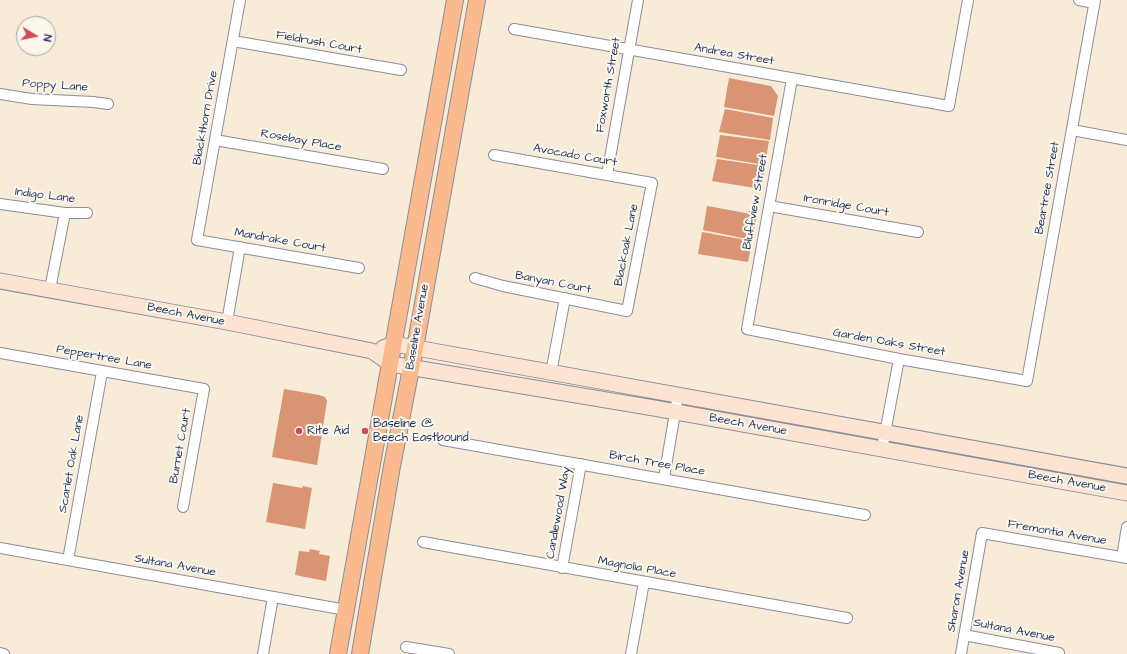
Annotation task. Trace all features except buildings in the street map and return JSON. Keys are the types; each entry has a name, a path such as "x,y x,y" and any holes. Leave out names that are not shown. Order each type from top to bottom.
{"main road":[{"name":"Baseline Avenue","path":"338,654 455,0"},
{"name":"Baseline Avenue","path":"360,654 477,0"},
{"name":"Beech Avenue","path":"0,281 227,322 372,351 390,364 411,366 676,412 1127,493"},
{"name":"Beech Avenue","path":"372,351 394,344 1127,476"}],"street":[{"name":"Blackthorn Drive","path":"197,240 240,0"},
{"name":"Foxworth Street","path":"607,175 638,0"},
{"name":"Andrea Street","path":"514,29 949,106 968,0"},
{"path":"1079,0 1094,1"},
{"name":"Beartree Street","path":"1027,381 1094,1"},
{"name":"Fieldrush Court","path":"233,41 401,70"},
{"name":"Bluffview Street","path":"747,329 792,78"},
{"name":"Poppy Lane","path":"0,94 32,99 108,104"},
{"path":"1072,130 1127,140"},
{"name":"Rosebay Place","path":"215,140 383,169"},
{"name":"Avocado Court","path":"494,155 652,183"},
{"name":"Blackoak Lane","path":"628,311 652,183"},
{"name":"Indigo Lane","path":"0,204 65,213 87,213"},
{"name":"Ironridge Court","path":"769,206 918,232"},
{"path":"50,289 65,213"},
{"name":"Mandrake Court","path":"197,240 359,268"},
{"path":"227,322 240,247"},
{"name":"Banyan Court","path":"475,278 503,286 628,311"},
{"path":"551,373 565,298"},
{"name":"Garden Oaks Street","path":"747,329 899,359 1027,381"},
{"name":"Peppertree Lane","path":"0,355 204,389"},
{"path":"882,449 899,359"},
{"name":"Scarlet Oak Lane","path":"68,560 102,372"},
{"name":"Burnet Court","path":"184,507 204,389"},
{"path":"664,478 678,395"},
{"name":"Birch Tree Place","path":"443,440 664,478 865,515"},
{"name":"Candlewood Way","path":"562,568 581,464"},
{"path":"1124,558 1127,527"},
{"name":"Fremontia Avenue","path":"982,533 1124,558"},
{"name":"Sharon Avenue","path":"961,654 982,533"},
{"name":"Magnolia Place","path":"423,542 847,618"},
{"name":"Sultana Avenue","path":"0,548 346,610"},
{"path":"631,654 644,582"},
{"path":"263,654 273,597"},
{"name":"Sultana Avenue","path":"964,635 1059,653"},
{"path":"406,647 449,654"},
{"path":"0,653 4,654"}],"place":[{"name":"Rite Aid","path":"299,431"},
{"name":"Baseline @ Beech Eastbound","path":"365,431"}]}
